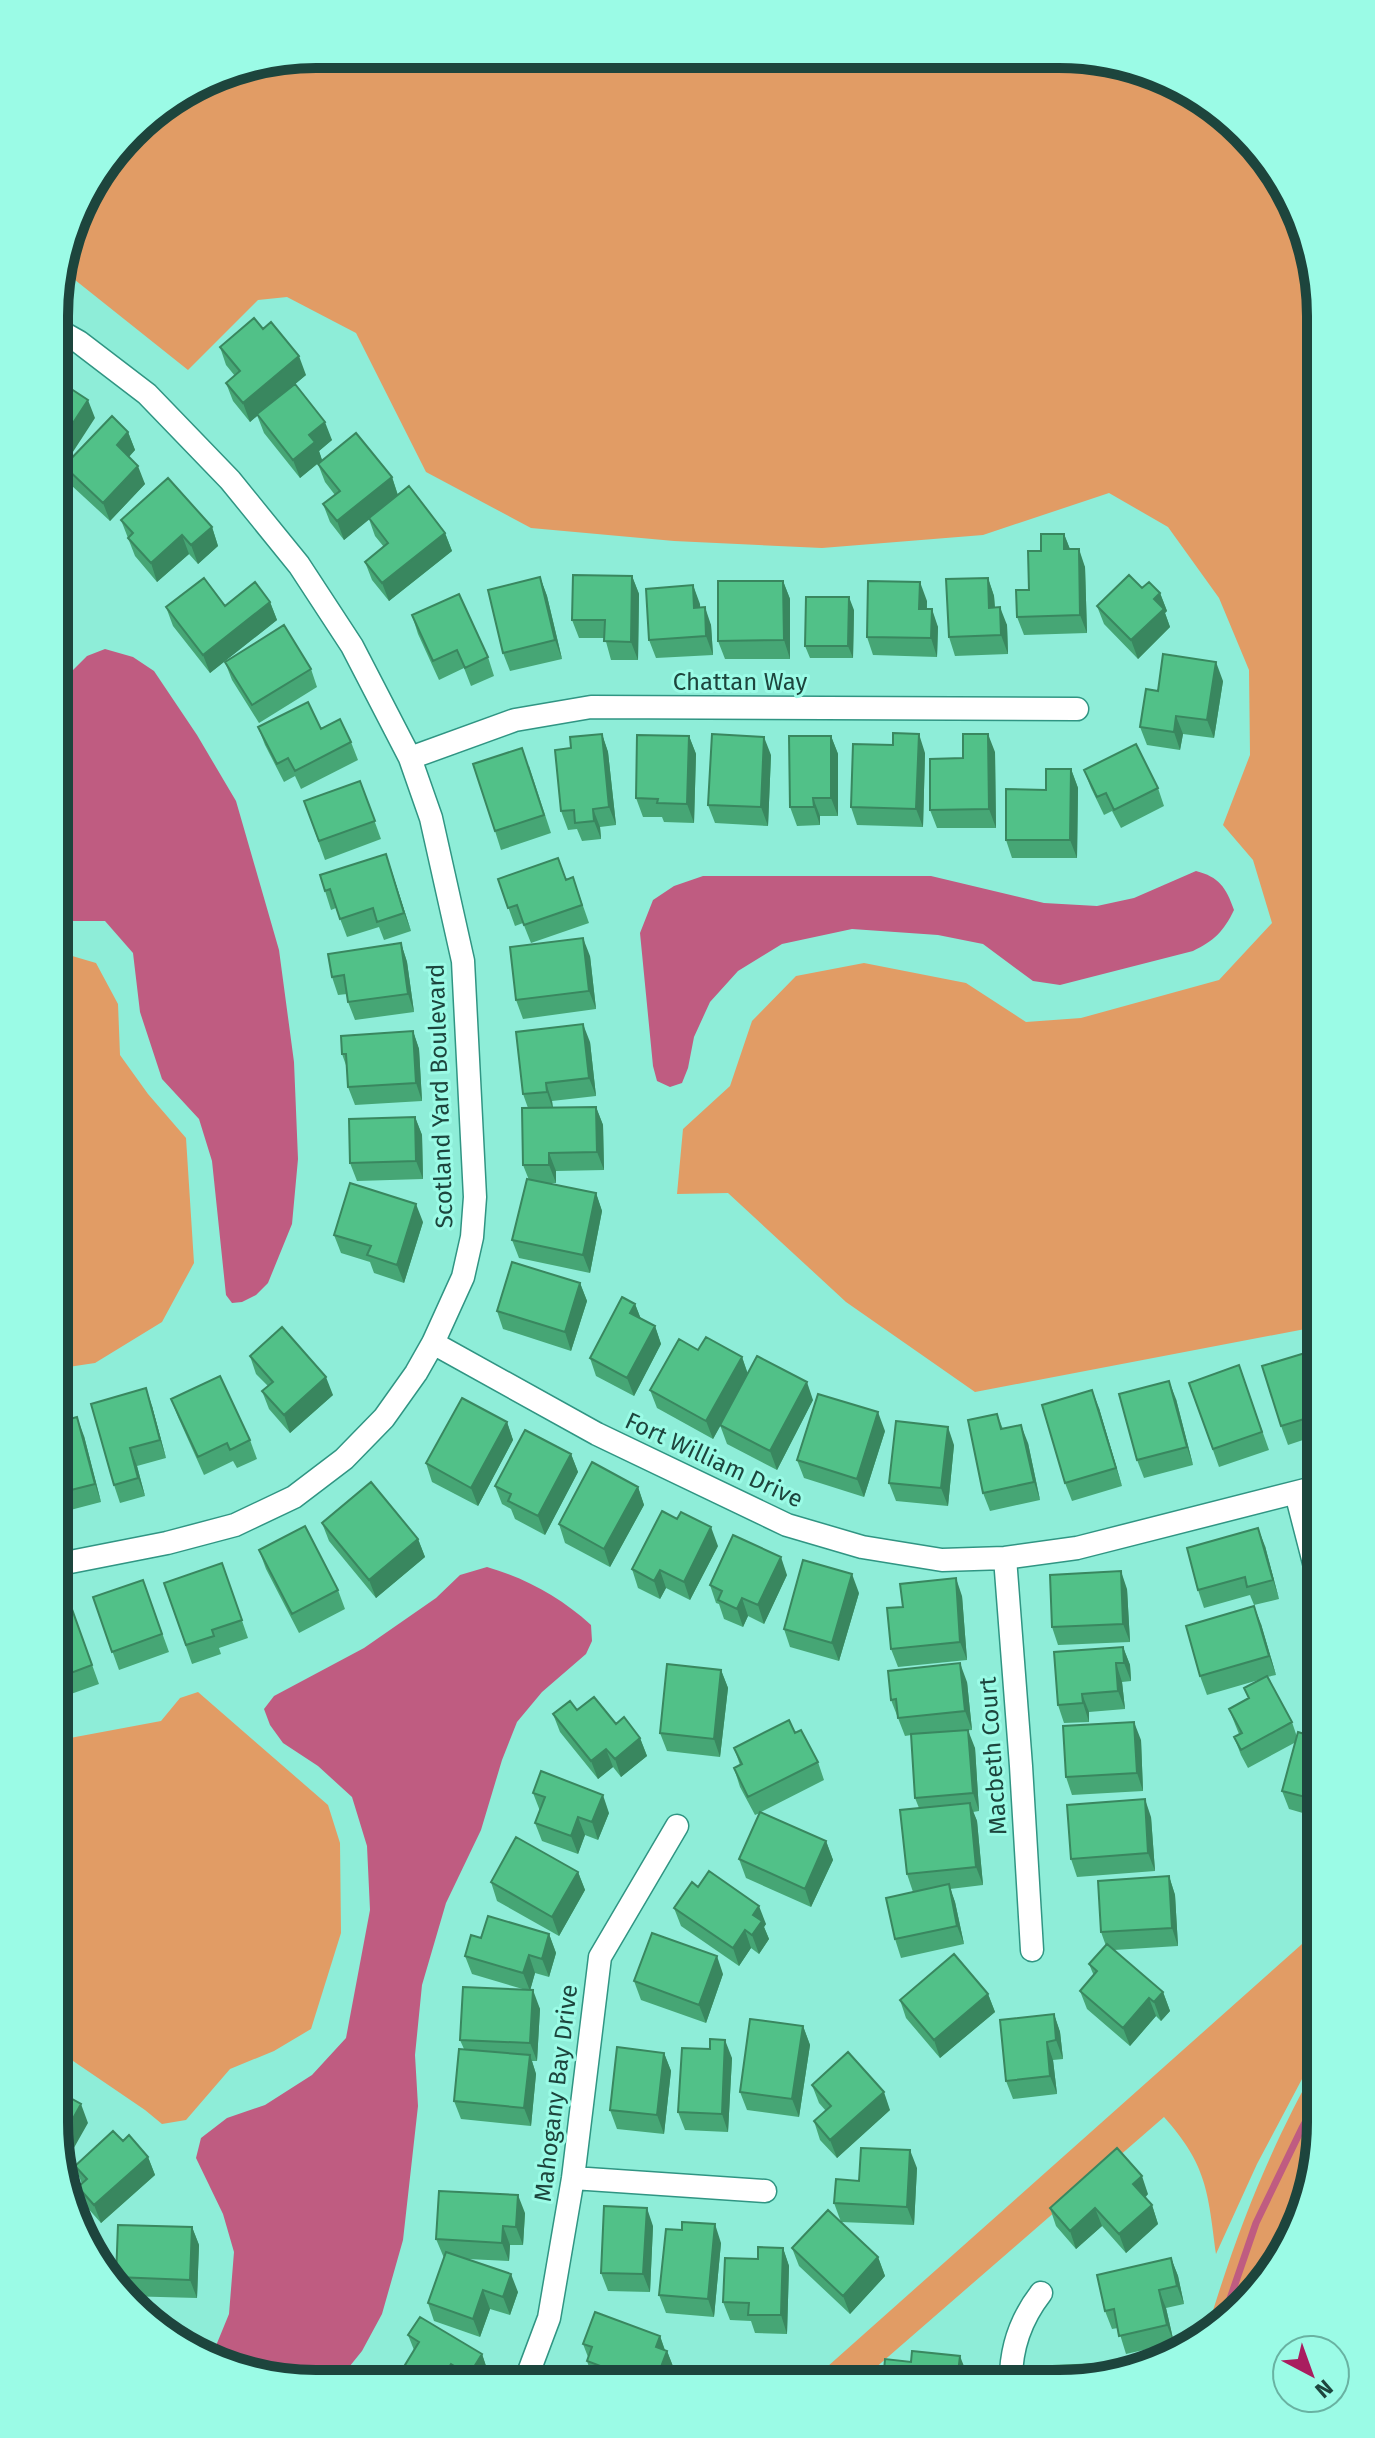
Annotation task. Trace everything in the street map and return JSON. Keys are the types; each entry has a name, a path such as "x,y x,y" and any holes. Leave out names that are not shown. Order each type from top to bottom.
{"street":[{"name":"Scotland Yard Boulevard","path":"68,336 147,394 230,480 299,565 352,646 410,758 435,834 463,961 475,1182 472,1237 463,1277 433,1343 384,1418 344,1459 294,1497 235,1525 167,1543 68,1562"},
{"name":"Chattan Way","path":"410,758 515,720 591,707 1077,709"},
{"name":"Fort William Drive","path":"433,1343 597,1434 787,1525 862,1547 942,1560 1005,1558 1077,1548 1306,1490"},
{"path":"1296,1493 1306,1533"},
{"name":"Macbeth Court","path":"1005,1558 1032,1950"},
{"name":"Mahogany Bay Drive","path":"530,2370 549,2318 573,2178 600,1957 677,1826"},
{"path":"573,2178 765,2191"},
{"path":"1010,2370 1019,2328 1041,2293"}],"shaded area":[{"path":"1059,68 1108,73 1139,81 1197,110 1223,129 1246,152 1281,206 1294,236 1305,283 1306,1329 975,1392 846,1302 728,1193 677,1194 683,1129 730,1086 752,1021 796,976 864,963 966,983 1026,1022 1081,1018 1219,980 1272,923 1253,860 1223,825 1250,755 1249,670 1219,598 1168,527 1109,493 983,535 822,548 674,541 531,528 426,472 356,333 287,297 258,300 188,370 71,277 81,236 101,192 129,152 152,129 192,101 236,81 267,73 300,69"},
{"path":"105,649 133,657 154,671 197,735 236,801 279,950 294,1062 298,1159 292,1224 268,1283 256,1295 242,1302 232,1303 226,1295 212,1161 199,1119 162,1079 140,1012 133,953 105,921 68,921 68,684 72,671 87,656"},
{"path":"1196,871 1211,876 1221,884 1234,910 1213,939 1193,951 1060,985 1033,981 983,944 938,935 852,929 782,944 738,971 710,1002 694,1037 682,1083 670,1087 657,1081 640,933 653,900 674,886 703,876 931,876 1044,903 1097,906 1134,898"},
{"path":"68,955 96,963 118,1004 120,1055 186,1138 194,1263 162,1322 95,1363 68,1367"},
{"path":"487,1567 529,1583 591,1625 592,1641 586,1654 542,1692 517,1722 481,1830 446,1903 422,1985 415,2055 418,2106 403,2240 382,2314 362,2351 347,2370 283,2368 252,2362 215,2348 229,2314 234,2252 223,2214 196,2158 201,2138 227,2118 265,2105 312,2075 346,2038 370,1910 367,1846 352,1797 318,1766 283,1743 270,1725 264,1709 274,1696 364,1648 436,1598 460,1575"},
{"path":"198,1692 328,1805 340,1843 341,1933 311,2029 274,2051 230,2069 186,2120 162,2124 68,2058 68,1738 161,1721 180,1698"},
{"path":"1306,1940 1306,2071 1257,2164 1216,2254 1203,2180 1189,2150 1164,2117 873,2370 824,2370"},
{"path":"1306,2085 1306,2138 1302,2171 1288,2217 1256,2273 1211,2318 1254,2196"}],"building":[{"path":"254,318 263,329 271,322 299,356 243,403 226,383 240,371 220,347"},
{"path":"295,384 325,422 309,435 315,442 293,460 257,414"},
{"path":"68,387 88,400 68,431"},
{"path":"112,416 128,432 117,445 138,466 103,503 68,470 68,462"},
{"path":"356,433 392,477 337,521 323,504 340,491 318,464"},
{"path":"168,478 212,527 191,545 182,535 151,563 128,538 133,533 121,520"},
{"path":"409,486 445,533 382,583 365,562 388,543 369,518"},
{"path":"1041,534 1064,534 1064,549 1079,549 1080,615 1017,617 1016,590 1029,590 1028,551 1041,551"},
{"path":"573,575 632,576 631,642 604,641 605,620 572,620"},
{"path":"1129,575 1142,588 1149,582 1160,593 1154,599 1164,609 1131,640 1097,606"},
{"path":"540,577 555,640 503,653 488,590"},
{"path":"204,578 225,606 255,582 270,602 203,655 166,607"},
{"path":"988,578 989,608 1000,607 1001,635 949,637 946,579"},
{"path":"718,581 783,581 784,640 718,641"},
{"path":"868,581 920,582 919,609 932,609 931,638 867,637"},
{"path":"693,585 694,608 705,607 706,636 649,640 646,589"},
{"path":"459,594 488,657 465,668 457,650 433,661 412,615"},
{"path":"806,597 849,597 848,646 805,646"},
{"path":"284,625 311,669 252,705 225,662"},
{"path":"1163,654 1216,662 1207,720 1176,716 1174,732 1140,727 1146,689 1158,691"},
{"path":"308,702 321,729 340,719 351,742 295,771 288,758 277,764 258,727"},
{"path":"893,733 919,734 916,809 851,807 853,744 893,745"},
{"path":"602,734 609,807 593,809 594,821 575,823 574,810 561,811 555,750 571,748 570,737"},
{"path":"712,734 764,737 761,807 708,805"},
{"path":"963,734 988,734 989,809 930,810 930,759 963,758"},
{"path":"637,735 689,736 687,804 657,803 658,799 636,798"},
{"path":"789,736 831,736 831,798 813,798 814,807 790,807"},
{"path":"1136,744 1158,788 1114,810 1106,793 1097,797 1084,770"},
{"path":"522,748 544,815 495,831 473,764"},
{"path":"1046,769 1071,769 1070,840 1006,840 1006,789 1046,790"},
{"path":"360,781 375,821 319,841 304,801"},
{"path":"386,854 404,913 377,922 373,908 340,919 330,889 325,891 320,875"},
{"path":"558,858 566,880 573,877 582,905 524,925 517,905 508,908 498,879"},
{"path":"583,938 589,991 516,1000 510,947"},
{"path":"401,943 408,994 348,1002 344,975 332,977 328,954"},
{"path":"583,1024 589,1078 546,1083 547,1092 523,1094 516,1032"},
{"path":"413,1031 416,1083 348,1087 346,1054 342,1054 341,1036"},
{"path":"596,1107 597,1152 549,1153 549,1165 523,1165 522,1108"},
{"path":"415,1117 416,1161 350,1163 349,1119"},
{"path":"527,1179 596,1193 583,1255 512,1240"},
{"path":"350,1183 416,1204 397,1265 367,1255 371,1246 334,1235"},
{"path":"512,1262 580,1283 565,1332 497,1311"},
{"path":"622,1297 635,1304 630,1313 655,1326 627,1378 590,1358"},
{"path":"282,1327 326,1377 284,1415 262,1391 273,1382 250,1356"},
{"path":"706,1337 742,1357 706,1421 650,1390 679,1339 698,1350"},
{"path":"1305,1353 1306,1418 1281,1426 1262,1366"},
{"path":"757,1356 807,1382 770,1451 720,1425"},
{"path":"1239,1365 1262,1432 1213,1449 1189,1383"},
{"path":"220,1376 250,1440 230,1450 227,1443 198,1457 171,1399"},
{"path":"1169,1381 1187,1447 1137,1460 1119,1394"},
{"path":"146,1388 160,1440 130,1448 138,1478 114,1485 91,1404"},
{"path":"1092,1390 1116,1468 1065,1483 1042,1405"},
{"path":"818,1394 878,1412 857,1479 797,1460"},
{"path":"462,1398 507,1422 471,1488 426,1463"},
{"path":"997,1414 1001,1429 1021,1425 1034,1482 983,1493 968,1420"},
{"path":"77,1417 95,1484 68,1491 68,1419"},
{"path":"896,1421 948,1427 941,1488 889,1483"},
{"path":"525,1430 571,1454 538,1516 508,1501 511,1494 495,1486"},
{"path":"592,1462 638,1487 604,1549 559,1524"},
{"path":"371,1482 418,1539 369,1580 322,1523"},
{"path":"662,1511 677,1519 681,1512 711,1527 684,1582 660,1570 654,1581 632,1569"},
{"path":"305,1526 338,1590 292,1614 259,1550"},
{"path":"1258,1528 1273,1580 1247,1587 1245,1577 1198,1590 1187,1548"},
{"path":"733,1535 781,1557 758,1605 742,1598 737,1609 718,1600 722,1591 710,1585"},
{"path":"803,1560 852,1574 832,1643 784,1629"},
{"path":"222,1563 242,1620 212,1630 214,1636 186,1645 164,1583"},
{"path":"1121,1571 1123,1624 1052,1627 1050,1575"},
{"path":"956,1578 960,1642 891,1649 887,1608 903,1607 900,1584"},
{"path":"143,1580 162,1634 112,1652 93,1597"},
{"path":"68,1598 92,1665 68,1674"},
{"path":"1254,1606 1269,1656 1200,1676 1186,1626"},
{"path":"1123,1647 1124,1663 1116,1663 1118,1691 1082,1694 1083,1703 1058,1705 1054,1652"},
{"path":"960,1663 965,1711 898,1718 896,1699 891,1700 888,1671"},
{"path":"667,1664 721,1670 714,1739 660,1733"},
{"path":"1267,1676 1292,1722 1241,1750 1234,1737 1242,1733 1229,1709 1249,1698 1244,1688"},
{"path":"594,1697 616,1724 624,1717 640,1738 615,1759 606,1749 591,1761 553,1714 570,1701 577,1710"},
{"path":"789,1720 795,1733 801,1730 818,1762 748,1797 734,1768 742,1764 734,1748"},
{"path":"1134,1722 1137,1773 1066,1777 1063,1726"},
{"path":"968,1730 973,1793 915,1798 911,1734"},
{"path":"1298,1732 1306,1735 1306,1797 1282,1791"},
{"path":"541,1771 603,1795 592,1822 578,1817 571,1836 535,1823 545,1797 533,1793"},
{"path":"1145,1799 1148,1853 1071,1859 1067,1805"},
{"path":"970,1803 976,1867 907,1874 900,1810"},
{"path":"760,1812 826,1841 805,1889 739,1859"},
{"path":"516,1837 578,1872 552,1917 491,1882"},
{"path":"709,1871 759,1906 753,1915 762,1921 752,1935 745,1930 733,1948 674,1908 692,1882 698,1887"},
{"path":"1169,1876 1172,1928 1101,1932 1098,1881"},
{"path":"949,1884 957,1926 895,1939 886,1898"},
{"path":"488,1916 549,1934 542,1959 529,1955 523,1973 465,1956 471,1935 481,1938"},
{"path":"652,1933 717,1956 699,2005 634,1981"},
{"path":"1107,1944 1163,1992 1154,2002 1149,1998 1123,2028 1080,1991 1097,1971 1089,1964"},
{"path":"954,1954 988,1994 934,2040 900,2000"},
{"path":"463,1987 533,1990 530,2043 460,2040"},
{"path":"1054,2014 1056,2040 1047,2042 1050,2076 1006,2081 1000,2020"},
{"path":"750,2019 803,2026 792,2099 740,2092"},
{"path":"710,2039 725,2040 722,2114 678,2112 682,2048 710,2049"},
{"path":"617,2047 664,2053 657,2115 610,2110"},
{"path":"459,2049 530,2055 524,2108 454,2101"},
{"path":"848,2052 884,2092 830,2140 814,2121 831,2106 812,2085"},
{"path":"68,2097 81,2104 68,2127"},
{"path":"113,2131 123,2141 129,2135 148,2157 94,2205 78,2187 87,2179 75,2166"},
{"path":"861,2148 910,2150 907,2207 834,2203 836,2179 859,2181"},
{"path":"1117,2148 1142,2176 1133,2184 1152,2205 1119,2234 1095,2208 1070,2231 1050,2208"},
{"path":"439,2191 518,2195 516,2227 503,2226 502,2243 436,2239"},
{"path":"604,2206 647,2208 643,2274 601,2273"},
{"path":"828,2210 878,2257 843,2296 792,2248"},
{"path":"682,2222 715,2224 708,2299 659,2295 666,2229 682,2230"},
{"path":"118,2225 192,2227 190,2280 123,2277 116,2269"},
{"path":"758,2247 783,2248 781,2315 748,2315 749,2303 723,2302 725,2258 758,2259"},
{"path":"446,2252 511,2274 503,2297 483,2290 473,2319 428,2303"},
{"path":"1171,2258 1177,2286 1159,2290 1167,2325 1119,2336 1114,2309 1105,2311 1097,2275"},
{"path":"595,2312 660,2336 656,2347 667,2351 660,2370 611,2370 587,2361 592,2347 583,2344"},
{"path":"420,2317 482,2354 472,2370 461,2370 451,2364 447,2370 413,2370 405,2365 419,2342 408,2335"},
{"path":"912,2351 960,2356 958,2370 884,2370 885,2359 911,2362"},
{"path":"1114,2363 1059,2370 1053,2370 1053,2366"}],"waterway":[{"path":"1229,2302 1256,2223 1306,2121"}]}
